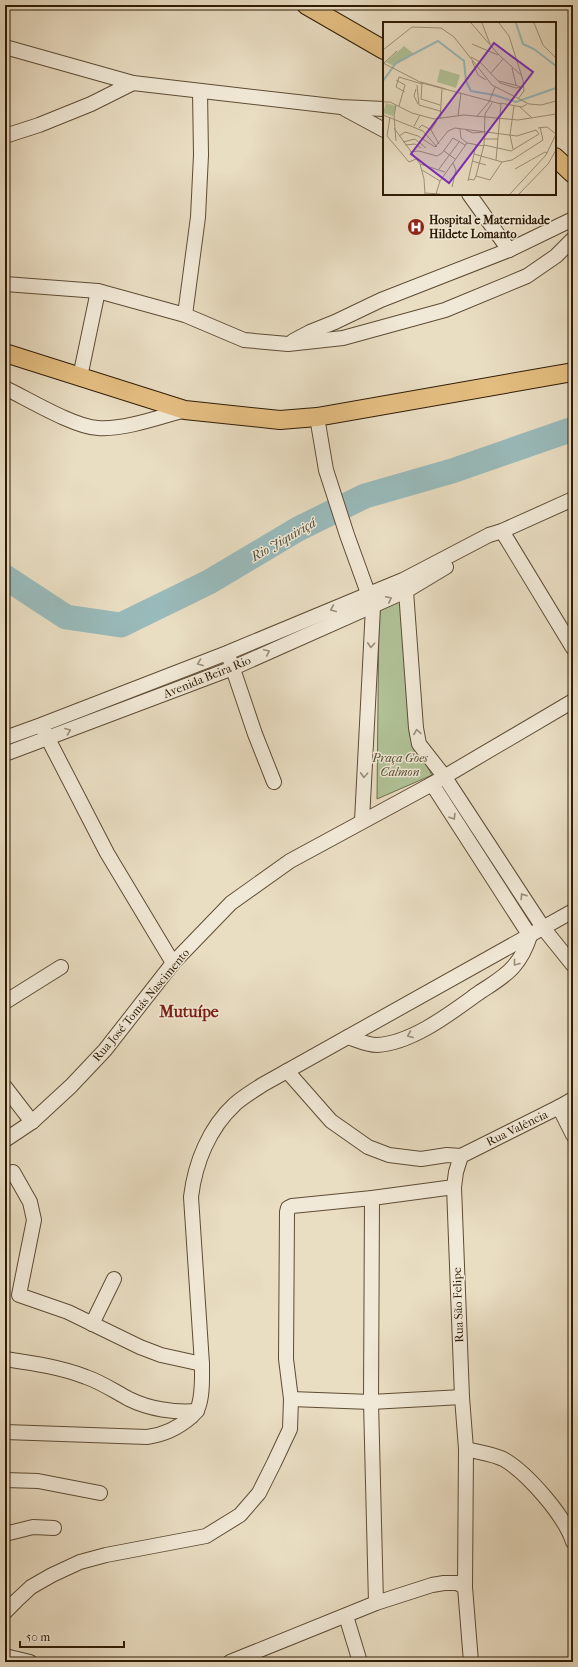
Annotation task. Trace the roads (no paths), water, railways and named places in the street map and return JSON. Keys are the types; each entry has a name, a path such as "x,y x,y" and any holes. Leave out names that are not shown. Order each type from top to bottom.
{"main road":[{"path":"306,5 383,49"},
{"path":"556,159 573,174"},
{"path":"5,353 185,410 280,420 317,417 573,372"}],"street":[{"path":"5,47 133,83 341,107 383,109"},
{"path":"5,136 40,125 91,104 133,83"},
{"path":"185,315 198,217 201,155 200,91"},
{"path":"341,107 383,129"},
{"path":"470,195 509,250"},
{"path":"288,344 310,332 382,300 509,250 573,219"},
{"path":"5,284 98,291 185,315 244,340 288,344 343,338 445,310 527,276 556,256 573,239"},
{"path":"80,377 98,291"},
{"path":"5,388 73,422 97,428 120,426 185,410"},
{"path":"317,417 326,470 347,535 371,600 362,821"},
{"name":"Avenida Beira Rio","path":"5,754 233,668 317,629 371,600 404,585 489,535 502,531 573,499"},
{"path":"502,531 573,648"},
{"path":"404,585 418,739 422,748 444,776 544,928 573,965"},
{"name":"Avenida Beira Rio","path":"5,738 227,653 371,600"},
{"path":"227,653 255,734 274,782"},
{"name":"Rua José Tomás Nascimento","path":"5,1140 32,1122 71,1086 105,1050 173,963 231,903 290,861 432,784 573,701"},
{"path":"41,725 107,853 173,963"},
{"path":"432,784 530,936"},
{"path":"488,871 500,862"},
{"path":"5,1432 152,1436 169,1431 182,1424 197,1411 201,1391 202,1364 191,1197 193,1178 210,1134 226,1114 241,1100 287,1071 573,911"},
{"path":"348,1037 366,1043 377,1044 397,1040 414,1034 444,1018 504,976 513,967 526,948 530,936"},
{"path":"5,1002 61,967"},
{"path":"287,1071 331,1121 368,1147 388,1155 421,1159 447,1155 461,1156"},
{"path":"5,1087 32,1122"},
{"name":"Rua Valência","path":"461,1156 560,1107 573,1099"},
{"path":"560,1107 573,1135"},
{"name":"Rua São Felipe","path":"461,1156 456,1172 454,1187 462,1397 466,1449 465,1587 471,1662"},
{"path":"13,1172 30,1202 34,1220 12,1295 62,1310 160,1355 202,1364"},
{"path":"5,1612 31,1587 80,1562 106,1555 206,1536 240,1515 259,1493 290,1429 291,1399 286,1358 288,1208 292,1206 372,1198 454,1187"},
{"path":"372,1198 371,1402 376,1603"},
{"path":"92,1324 114,1278"},
{"path":"5,1359 46,1366 86,1377 130,1399 149,1406 181,1412 197,1411"},
{"path":"291,1399 371,1402 462,1397"},
{"path":"466,1449 504,1459 530,1479 546,1497 571,1535 573,1542"},
{"path":"5,1480 38,1481 100,1493"},
{"path":"5,1534 33,1528 54,1528"},
{"path":"230,1662 376,1603 432,1585 457,1583 465,1587"},
{"path":"346,1616 360,1662"},
{"path":"5,1656 30,1662"}],"waterway":[{"name":"Rio Jiquiriçá","path":"5,577 66,617 121,625 209,582 298,529 365,496 452,471 573,429"}],"place":[{"name":"Hospital e Maternidade Hildete Lomanto","path":"416,227"}],"district":[{"name":"Mutuípe","path":"189,1011"}],"park label":[{"name":"Praça Goes Calmon","path":"400,765"}]}
